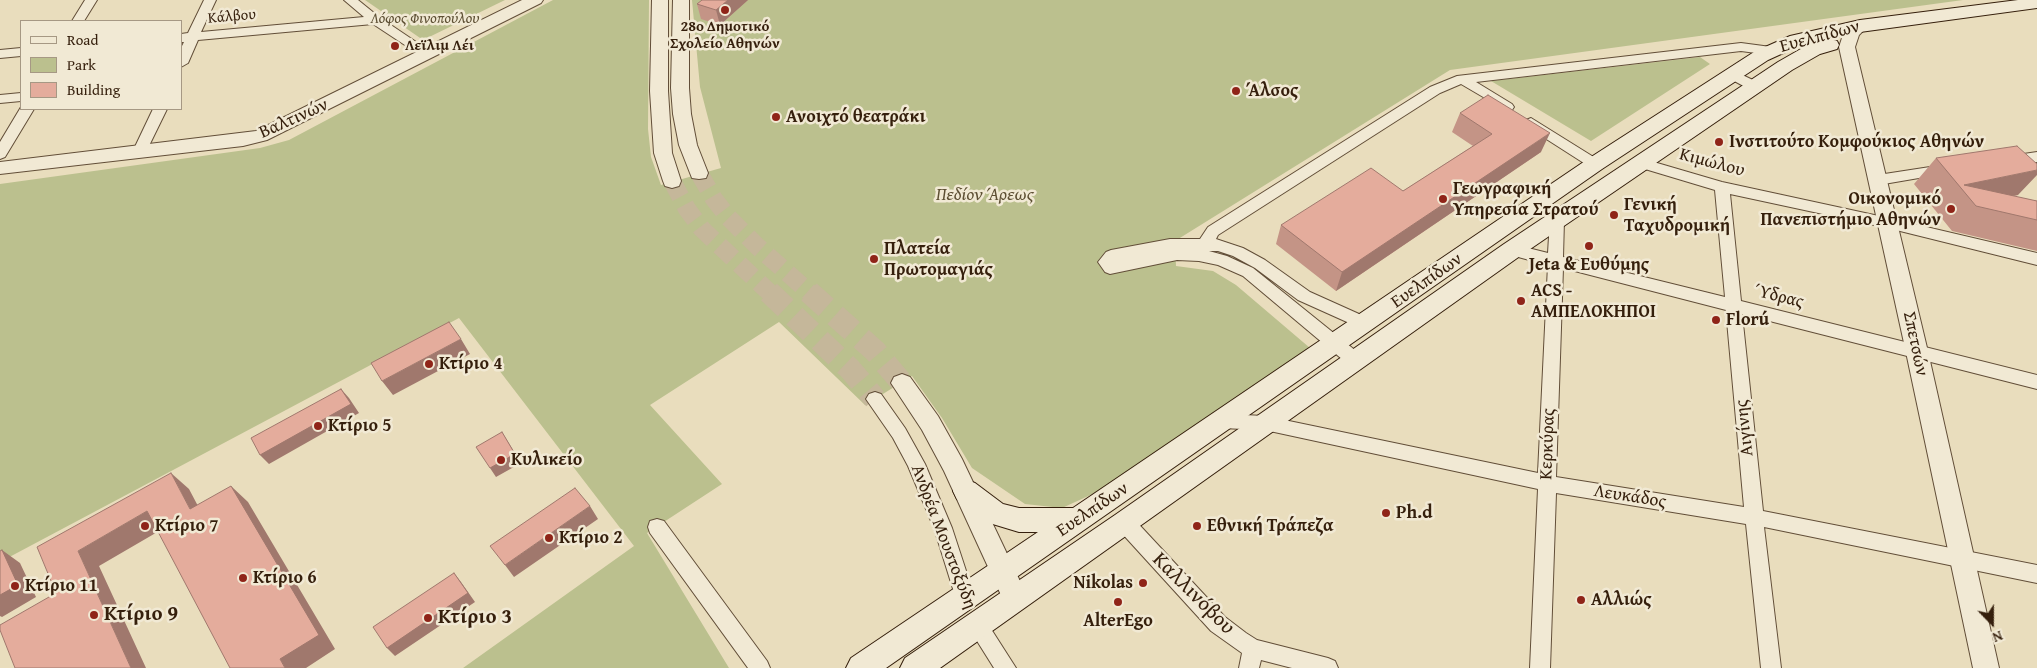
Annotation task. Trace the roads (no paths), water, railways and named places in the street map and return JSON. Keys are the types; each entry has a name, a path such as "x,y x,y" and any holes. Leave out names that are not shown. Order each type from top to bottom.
{"main road":[{"name":"Ευελπίδων","path":"861,668 962,590 1002,572 1335,345 1595,164 1771,50 1813,36 1860,26 2037,3"},
{"name":"Ευελπίδων","path":"915,668 1125,523 1512,250 1754,86 1813,50 1848,40 2037,13"},
{"path":"966,491 996,514 1019,520 1079,520"}],"street":[{"path":"79,20 91,0"},
{"path":"182,59 187,37 210,0"},
{"path":"350,0 375,20 423,51"},
{"name":"Βαλτινών","path":"0,158 261,136 423,51 512,0"},
{"name":"Βαλτινών","path":"423,51 535,0"},
{"path":"660,0 659,91 663,153 672,181"},
{"path":"681,0 680,88 682,114 688,145 699,173"},
{"name":"Κάλβου","path":"187,37 375,20"},
{"path":"1848,40 1851,33 1860,26"},
{"name":"Σπετσών","path":"1848,40 1847,48 1917,352 1986,668"},
{"path":"1201,250 1213,231 1436,90 1462,79 1741,46 1771,50"},
{"path":"0,54 20,52"},
{"path":"1732,74 1754,86"},
{"path":"1462,79 1595,164"},
{"path":"0,100 20,97"},
{"path":"0,154 26,110"},
{"path":"142,146 160,110"},
{"name":"Βαλτινών","path":"0,168 142,146"},
{"path":"1998,162 2037,156"},
{"name":"Κιμώλου","path":"1640,163 1722,187 1888,223 2037,259"},
{"path":"1878,180 1959,168"},
{"name":"Αιγίνης","path":"1722,187 1732,305 1771,668"},
{"name":"Κερκύρας","path":"1540,668 1556,220"},
{"path":"1355,360 1248,272 1201,250 1170,244 1111,256 1106,262 1110,268 1201,250 1219,245 1238,252 1260,264 1304,296 1353,318 1364,325"},
{"name":"Ύδρας","path":"1512,250 2037,382"},
{"name":"Ανδρέα Μουστοξύδη","path":"902,383 930,423 966,491 1015,598"},
{"name":"Ανδρέα Μουστοξύδη","path":"875,399 899,433 916,464 943,528 962,590 977,624"},
{"name":"Λευκάδος","path":"1222,421 1265,423 1547,483 1754,517 2037,574"},
{"name":"Καλλινόβου","path":"1125,523 1218,624 1239,640 1254,648 1328,668"},
{"path":"657,527 760,668"},
{"path":"977,624 1006,668"},
{"path":"1249,668 1254,648"}],"tunnel":[{"path":"699,173 714,199 728,217 757,246 810,293"},
{"path":"672,181 687,209 702,229 770,293"},
{"path":"769,292 850,369 875,399"},
{"path":"809,292 875,351 902,383"}],"place":[{"name":"28ο Δημοτικό Σχολείο Αθηνών","path":"725,10"},
{"name":"Λεϊλιμ Λέι","path":"395,46"},
{"name":"Άλσος","path":"1236,91"},
{"name":"Ανοιχτό θεατράκι","path":"776,117"},
{"name":"Ινστιτούτο Κομφούκιος Αθηνών","path":"1719,142"},
{"name":"Γεωγραφική Υπηρεσία Στρατού","path":"1443,199"},
{"name":"Οικονομικό Πανεπιστήμιο Αθηνών","path":"1951,209"},
{"name":"Γενική Ταχυδρομική","path":"1614,215"},
{"name":"Jeta & Ευθύμης","path":"1589,246"},
{"name":"Πλατεία Πρωτομαγιάς","path":"874,259"},
{"name":"ACS - ΑΜΠΕΛΟΚΗΠΟΙ","path":"1521,301"},
{"name":"Florú","path":"1716,320"},
{"name":"Κτίριο 4","path":"429,364"},
{"name":"Κτίριο 5","path":"318,426"},
{"name":"Κυλικείο","path":"501,460"},
{"name":"Ph.d","path":"1386,513"},
{"name":"Κτίριο 7","path":"145,526"},
{"name":"Εθνική Τράπεζα","path":"1197,526"},
{"name":"Κτίριο 2","path":"549,538"},
{"name":"Κτίριο 6","path":"243,578"},
{"name":"Nikolas","path":"1143,583"},
{"name":"Κτίριο 11","path":"15,586"},
{"name":"Αλλιώς","path":"1581,600"},
{"name":"AlterEgo","path":"1118,602"},
{"name":"Κτίριο 9","path":"94,615"},
{"name":"Κτίριο 3","path":"428,618"}],"park label":[{"name":"Λόφος Φινοπούλου","path":"425,19"},
{"name":"Πεδίον Άρεως","path":"985,195"}]}
